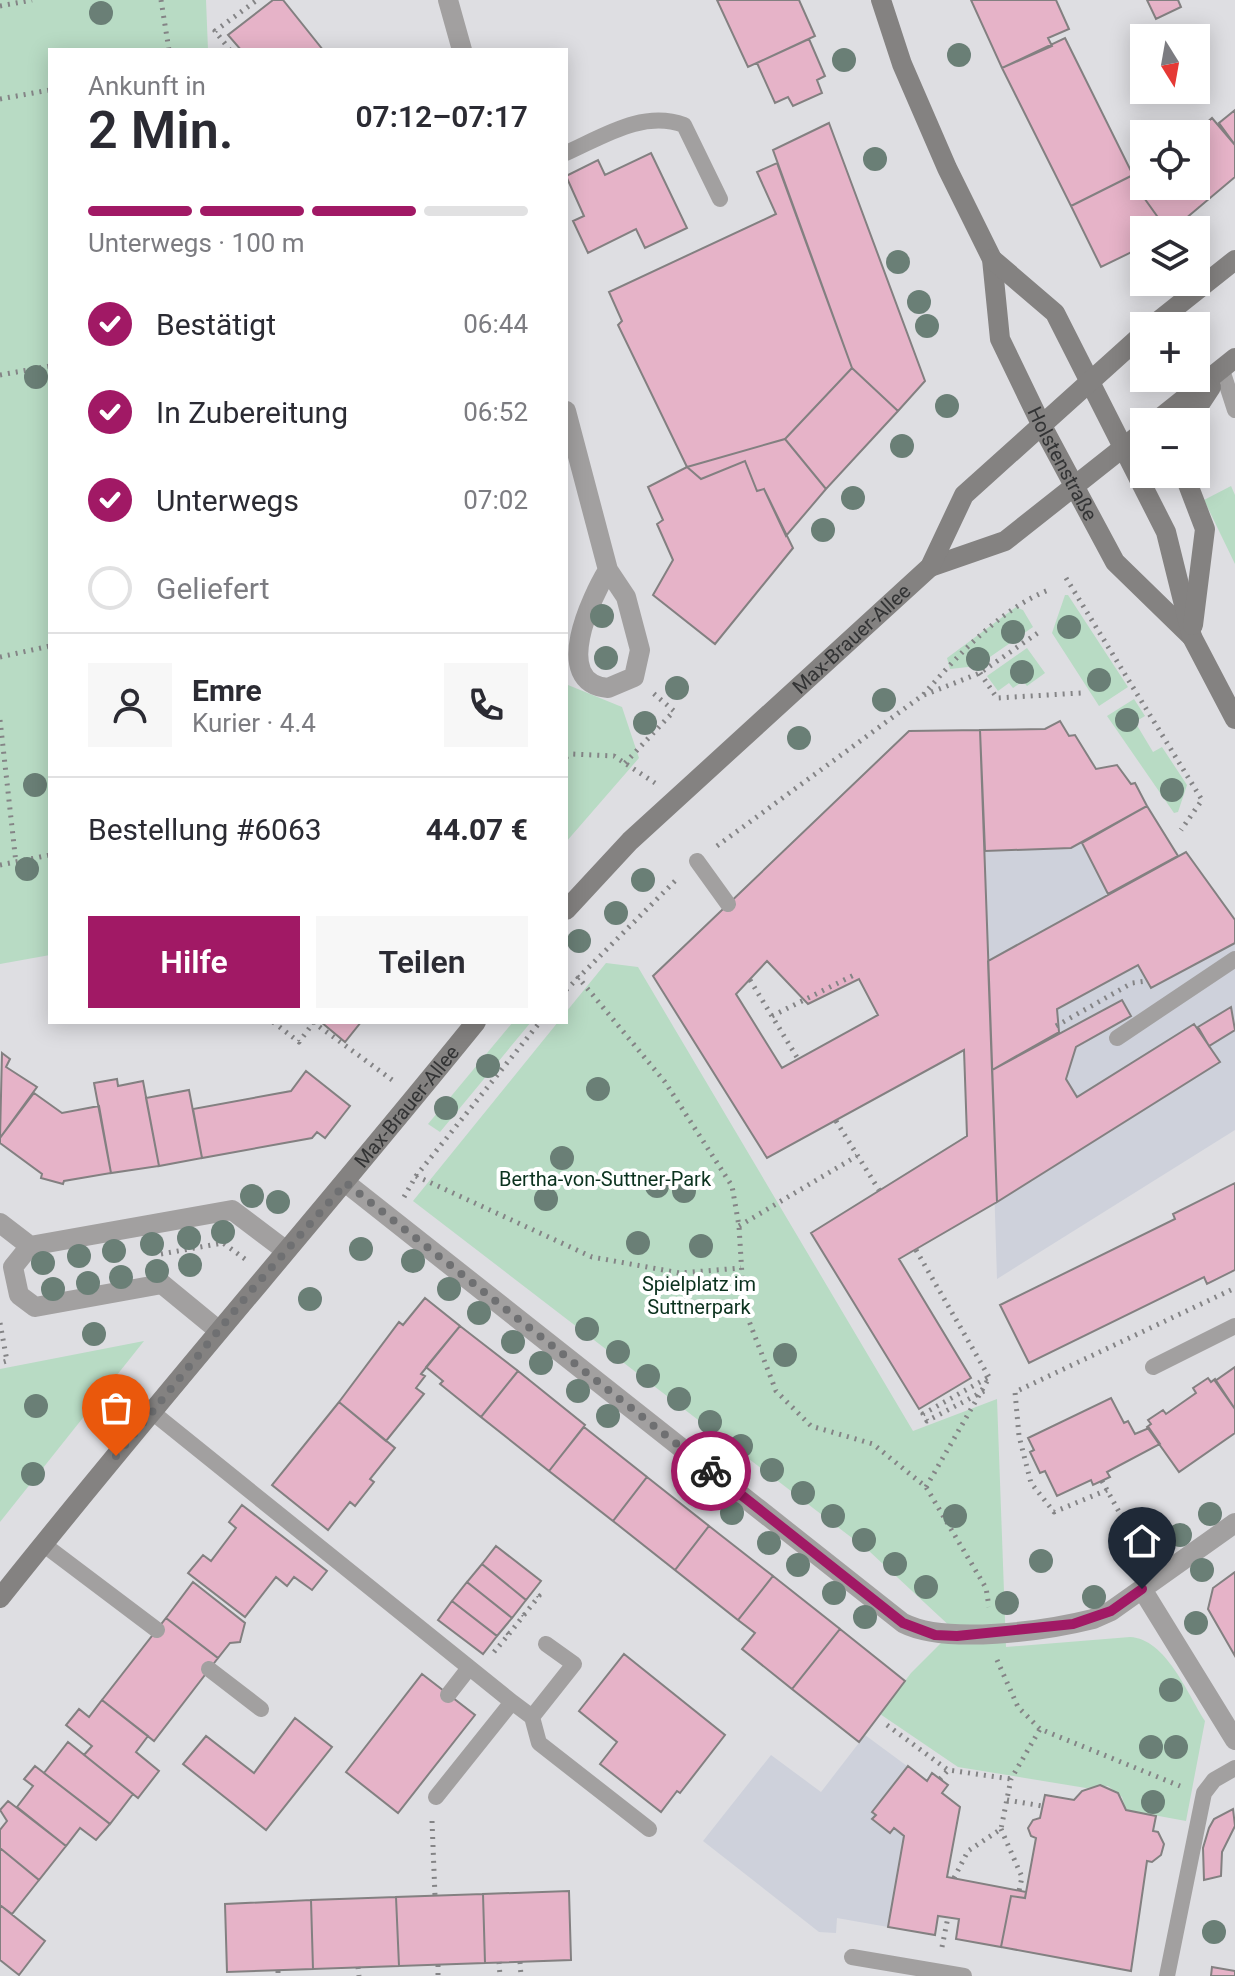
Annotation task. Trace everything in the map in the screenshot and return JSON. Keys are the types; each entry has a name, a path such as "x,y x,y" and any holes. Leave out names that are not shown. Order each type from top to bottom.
{"main road":[{"name":"Holstenstraße","path":"881,0 902,64 992,259 1000,339 1041,424 1115,562 1192,637"},
{"name":"Holstenstraße","path":"992,259 1055,313 1166,532 1192,637 1235,719"},
{"path":"1170,312 1235,260"},
{"name":"Max-Brauer-Allee","path":"568,908 630,841 930,567 964,495 1130,345"},
{"path":"1173,408 1228,364"},
{"path":"1198,408 1228,364"},
{"name":"Max-Brauer-Allee","path":"930,567 1005,541 1130,442"},
{"path":"1189,488 1205,529 1192,637"},
{"name":"Max-Brauer-Allee","path":"0,1598 218,1330 346,1183 474,1024"}],"street":[{"path":"448,0 461,48"},
{"path":"568,419 608,570 626,597 640,650 634,677 619,686 602,687 588,681 578,664 590,599 608,570"},
{"path":"346,1183 903,1623 935,1635 994,1632 1093,1619 1235,1523"},
{"path":"218,1330 162,1284 35,1307 19,1295 13,1267 30,1246 232,1210 285,1250"},
{"path":"0,1223 30,1246"},
{"path":"1149,1584 1235,1740"}],"lane":[{"path":"568,152 625,126 664,117 684,125 720,199"},
{"path":"1228,364 1235,410"},
{"path":"697,861 728,904"},
{"path":"1117,1038 1235,959"},
{"path":"1153,1367 1235,1326"},
{"path":"152,1412 532,1717 539,1743 649,1829"},
{"path":"43,1544 157,1630"},
{"path":"532,1717 574,1664 546,1644"},
{"path":"448,1695 469,1668"},
{"path":"209,1669 261,1709"},
{"path":"436,1797 512,1702"},
{"path":"1167,1976 1204,1793 1214,1780 1235,1768"},
{"path":"852,1957 964,1976"}],"path":[{"path":"0,6 32,0"},
{"path":"161,0 169,48"},
{"path":"228,48 215,31 257,0"},
{"path":"0,99 48,90"},
{"path":"0,375 48,366"},
{"path":"1066,578 1202,800 1181,830"},
{"path":"568,987 697,861 923,695 947,667 1023,600 1051,589"},
{"path":"923,695 980,673 1042,630"},
{"path":"0,657 48,646"},
{"path":"980,673 997,698 1081,693"},
{"path":"625,763 674,711 634,677"},
{"path":"0,720 16,863"},
{"path":"568,756 614,756 679,799"},
{"path":"0,865 48,855"},
{"path":"772,1016 856,974"},
{"path":"577,976 665,1082 732,1186 739,1226 744,1308 776,1391 811,1426 873,1444 926,1487 986,1588 1002,1676 1018,1707 1040,1729 1076,1746 1204,1793"},
{"path":"750,980 798,1059"},
{"path":"1056,1026 1132,983 1147,981"},
{"path":"276,1024 299,1042 312,1024"},
{"path":"317,1024 415,1097"},
{"path":"392,1219 416,1176 538,1024"},
{"path":"836,1121 879,1190"},
{"path":"739,1226 857,1156"},
{"path":"416,1176 592,1257 680,1273 741,1268"},
{"path":"916,1250 989,1377 984,1391 926,1487"},
{"path":"1107,1490 1054,1512 1031,1483 1019,1436 1015,1392 1235,1288"},
{"path":"0,1323 7,1361 0,1363"},
{"path":"984,1391 927,1421 923,1414 989,1377"},
{"path":"1102,1481 1149,1584"},
{"path":"494,1652 539,1596 533,1591"},
{"path":"518,1610 524,1615"},
{"path":"503,1629 509,1634"},
{"path":"887,1725 948,1770 1011,1779"},
{"path":"1019,1891 1022,1877 1001,1829 1011,1779 1040,1729"},
{"path":"940,1779 948,1770"},
{"path":"435,1896 432,1810 436,1797"},
{"path":"1007,1800 1042,1806"},
{"path":"954,1878 968,1851 1001,1829"},
{"path":"499,1962 500,1976"},
{"path":"520,1962 521,1976"},
{"path":"438,1965 438,1976"},
{"path":"358,1967 359,1976"}],"shaded area":[{"path":"1045,729 1075,735 1096,769 1117,765 1130,784 1135,783 1178,856 1186,852 1235,920 1235,1130 997,1279 980,730"},
{"path":"865,1735 926,1780 932,1773 948,1785 942,1793 960,1807 947,1877 899,1869 888,1927 837,1918 836,1933 819,1932 703,1841 771,1755 821,1792"}],"green space":[{"path":"0,0 206,0 208,48 48,48 48,955 0,964"},
{"path":"1231,486 1235,495 1235,564 1204,500"},
{"path":"1065,595 1068,595 1128,687 1099,706 1052,633"},
{"path":"1016,607 1023,610 1033,627 977,666 950,669 947,658"},
{"path":"1027,648 1045,673 1027,686 1023,681 1013,688 1009,683 998,691 987,676"},
{"path":"568,685 622,707 639,758 568,840"},
{"path":"1134,699 1145,716 1135,722 1153,752 1162,747 1187,785 1178,812 1174,813 1107,716"},
{"name":"Bertha-von-Suttner-Park","path":"606,963 638,967 913,1431 997,1399 1006,1647 1130,1637 1143,1640 1165,1657 1205,1721 1186,1821 1126,1810 1122,1797 1108,1786 1086,1788 958,1767 880,1714 911,1673 954,1630 869,1551 413,1201 556,1024 568,1024 568,1010"},
{"path":"511,1024 529,1024 440,1132 428,1124"},
{"path":"144,1341 0,1522 0,1369"}],"building":[{"path":"273,0 283,0 321,48 239,48 228,35"},
{"path":"717,0 799,0 815,36 748,67"},
{"path":"971,0 1056,0 1069,29 1048,38 1052,46 1002,68"},
{"path":"1147,0 1178,0 1181,7 1156,19"},
{"path":"1065,38 1130,169 1130,176 1071,206 1002,68"},
{"path":"809,39 825,76 817,80 822,93 793,106 788,97 775,103 757,63"},
{"path":"1235,110 1235,145 1219,123"},
{"path":"1212,118 1235,145 1235,177 1210,198 1210,120"},
{"path":"829,123 925,381 898,411 852,368 773,150"},
{"path":"651,153 687,228 645,248 636,229 588,253 573,221 584,216 568,175 598,160 605,175"},
{"path":"777,163 852,368 785,439 687,467 618,325 622,321 609,292 776,214 757,172"},
{"path":"1130,176 1130,200 1146,200 1157,216 1130,216 1130,253 1101,267 1071,206"},
{"path":"1146,200 1208,200 1189,216 1157,216"},
{"path":"852,368 898,411 826,489 785,439"},
{"path":"785,439 826,489 786,536 764,489 757,491 745,461 701,479 687,467"},
{"path":"745,461 757,491 764,489 793,548 715,644 653,595 673,560 657,524 663,520 648,487 687,467 701,479"},
{"path":"1060,721 1069,736 1075,735 1096,769 1117,765 1131,784 1135,783 1147,806 1071,848 985,851 980,730 1045,729"},
{"path":"980,730 997,1202 899,1259 971,1378 919,1409 811,1233 967,1136 964,1050 767,1158 653,976 909,731","holes":["767,961 808,1004 859,979 878,1015 782,1068 736,994"]},
{"path":"1147,806 1178,856 1108,894 1082,843"},
{"path":"1186,852 1235,920 1235,943 1151,988 1138,965 1057,1009 1059,1032 992,1070 988,961"},
{"path":"1122,1000 1131,1016 1076,1047 1066,1079 1077,1097 1194,1024 1220,1062 997,1202 992,1070"},
{"path":"1231,1007 1235,1030 1209,1046 1198,1027"},
{"path":"323,1024 359,1024 345,1042"},
{"path":"2,1053 10,1059 6,1067 37,1087 0,1138"},
{"path":"306,1071 350,1106 325,1138 317,1132 312,1138 202,1158 193,1109 291,1091"},
{"path":"117,1079 118,1086 143,1081 159,1166 111,1173 94,1083"},
{"path":"189,1090 202,1158 159,1166 146,1098"},
{"path":"34,1093 62,1113 99,1106 111,1173 64,1181 63,1184 41,1178 42,1174 0,1143 0,1138"},
{"path":"1235,1183 1235,1270 1207,1284 1204,1277 1029,1363 1000,1305 1175,1219 1173,1214"},
{"path":"425,1298 460,1326 421,1374 425,1376 416,1388 424,1394 386,1441 339,1402 399,1322 403,1325"},
{"path":"460,1326 518,1371 481,1417 440,1384 443,1381 426,1367"},
{"path":"1235,1367 1235,1409 1215,1381"},
{"path":"518,1371 585,1425 549,1471 481,1417"},
{"path":"1208,1378 1211,1382 1215,1379 1235,1409 1235,1433 1179,1472 1147,1427 1151,1424 1148,1420 1163,1410 1166,1414 1196,1393 1193,1388"},
{"path":"1111,1398 1124,1423 1128,1421 1135,1434 1149,1428 1160,1444 1107,1472 1110,1477 1093,1485 1091,1480 1057,1496 1045,1471 1040,1473 1030,1452 1034,1450 1028,1438"},
{"path":"339,1402 395,1448 370,1479 374,1482 355,1506 350,1502 328,1530 272,1485"},
{"path":"584,1427 647,1477 613,1521 549,1471"},
{"path":"647,1477 709,1526 675,1570 613,1521"},
{"path":"242,1505 327,1571 312,1590 294,1577 287,1586 276,1577 245,1617 188,1573 203,1555 211,1561 236,1528 229,1522"},
{"path":"709,1526 773,1576 738,1620 675,1570"},
{"path":"496,1546 541,1581 526,1600 482,1564"},
{"path":"482,1564 526,1600 512,1618 467,1582"},
{"path":"1235,1572 1235,1656 1208,1609 1213,1588"},
{"path":"773,1576 840,1629 792,1689 742,1649 755,1633 738,1620"},
{"path":"193,1582 245,1623 240,1642 230,1643 218,1658 166,1618"},
{"path":"467,1582 512,1618 497,1636 452,1601"},
{"path":"452,1601 497,1636 483,1654 438,1620"},
{"path":"166,1618 218,1658 154,1741 102,1700"},
{"path":"840,1629 905,1681 859,1742 792,1689"},
{"path":"624,1654 725,1735 680,1793 677,1791 661,1812 600,1764 617,1742 579,1711"},
{"path":"422,1674 475,1715 398,1813 346,1772"},
{"path":"102,1700 148,1736 136,1752 159,1771 138,1798 84,1755 92,1746 66,1725 79,1709 89,1717"},
{"path":"295,1718 332,1747 266,1830 183,1764 206,1736 254,1773"},
{"path":"68,1742 133,1794 110,1824 44,1773"},
{"path":"35,1766 110,1824 96,1840 80,1828 66,1846 17,1807 33,1786 24,1779"},
{"path":"908,1766 927,1781 932,1773 948,1785 942,1793 960,1807 947,1877 1026,1892 1025,1898 1011,1896 1001,1947 956,1939 959,1919 938,1916 935,1935 888,1927 904,1836 894,1828 890,1833 872,1819 876,1815 872,1812"},
{"path":"1100,1785 1118,1793 1126,1810 1156,1816 1153,1831 1158,1832 1164,1844 1161,1855 1152,1862 1147,1861 1131,1971 1001,1947 1011,1896 1025,1898 1036,1838 1031,1836 1028,1828 1033,1820 1040,1818 1045,1795 1074,1800 1082,1791"},
{"path":"8,1801 66,1846 39,1880 0,1848 0,1830 7,1821 0,1810"},
{"path":"1233,1809 1235,1826 1222,1852 1221,1876 1204,1880 1203,1848 1209,1828 1214,1819"},
{"path":"0,1848 39,1880 12,1914 0,1905"},
{"path":"569,1891 571,1960 485,1963 483,1894"},
{"path":"483,1894 485,1963 399,1966 396,1897"},
{"path":"396,1897 399,1966 313,1969 311,1900"},
{"path":"311,1900 313,1969 227,1972 225,1904"},
{"path":"0,1905 45,1941 19,1975 0,1960"},
{"path":"1212,1967 1235,1971 1235,1976 1211,1976"}],"way so far":[{"path":"116,1456 285,1250 346,1183 711,1471"}],"route":[{"path":"711,1471 903,1623 918,1631 957,1636 1073,1624 1111,1611 1142,1589"}],"park label":[{"name":"Spielplatz im Suttnerpark","path":"699,1296"}]}
